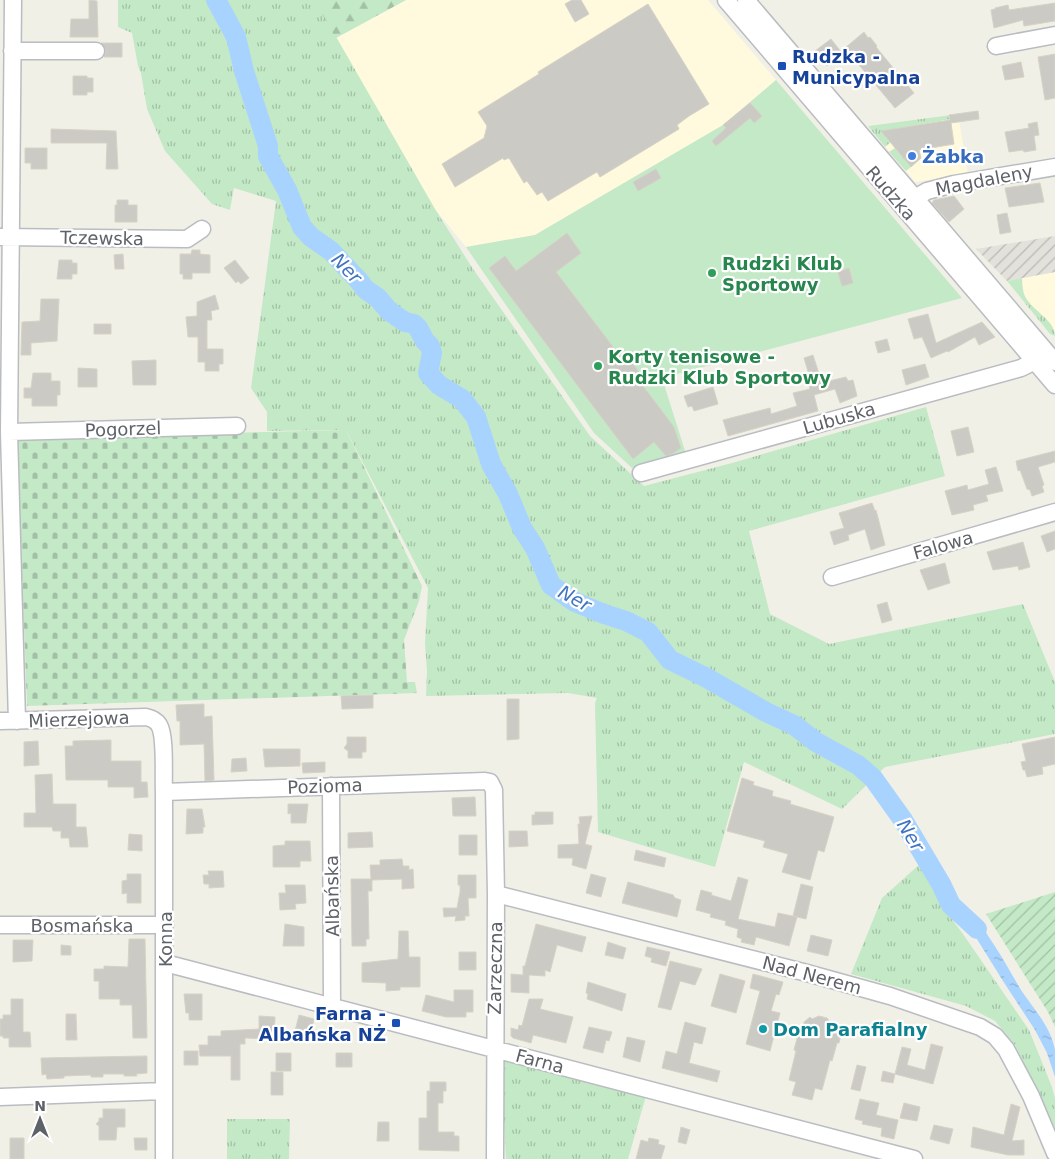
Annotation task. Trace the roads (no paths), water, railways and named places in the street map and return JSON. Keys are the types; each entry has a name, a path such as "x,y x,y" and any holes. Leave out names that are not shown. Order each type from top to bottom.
{"street":[{"path":"13,0 5,237 17,721"},
{"name":"Rudzka","path":"726,0 838,120 1048,358"},
{"name":"Rudzka","path":"746,0 838,120 915,198 1048,358 1055,385"},
{"path":"996,46 1055,35"},
{"path":"12,51 96,51"},
{"name":"Magdaleny","path":"915,198 927,191 954,184 1055,167"},
{"name":"Tczewska","path":"5,237 187,239 202,229"},
{"name":"Lubuska","path":"642,473 1021,368 1048,358"},
{"name":"Pogorzel","path":"9,432 237,426"},
{"name":"Falowa","path":"832,577 1055,512"},
{"name":"Mierzejowa","path":"0,721 146,717 156,722"},
{"name":"Konna","path":"156,722 160,726 162,736 164,792 164,1159"},
{"name":"Pozioma","path":"164,792 485,781"},
{"name":"Zarzeczna","path":"485,781 490,782 494,790 496,894 495,1159"},
{"name":"Albańska","path":"331,786 332,1006"},
{"name":"Nad Nerem","path":"496,894 890,996 980,1027 995,1036 1006,1049 1031,1096 1055,1153"},
{"name":"Bosmańska","path":"0,925 165,925"},
{"name":"Farna","path":"165,963 914,1159"},
{"path":"0,1097 164,1092"}],"water":[{"path":"965,908 989,937 1050,1033 1055,1050 1055,1077 1047,1053 1035,1030 970,928 957,912"}],"waterway":[{"name":"Ner","path":"216,0 236,37 244,71 268,146 268,156 287,190 302,227 311,237 331,251 365,289 378,298 389,311 418,328 430,346 432,353 428,373 439,385 462,399 476,417 491,464 508,494 522,528 535,548 551,585 575,602 626,621 648,632 670,660 794,725 816,742 858,765 873,778 903,820 941,884 951,905 977,929"}],"place":[{"name":"Rudzka - Municypalna","path":"782,66"},
{"name":"Żabka","path":"912,156"},
{"name":"Rudzki Klub Sportowy","path":"712,273"},
{"name":"Korty tenisowe - Rudzki Klub Sportowy","path":"598,366"},
{"name":"Farna - Albańska NŻ","path":"396,1023"},
{"name":"Dom Parafialny","path":"763,1029"}]}
